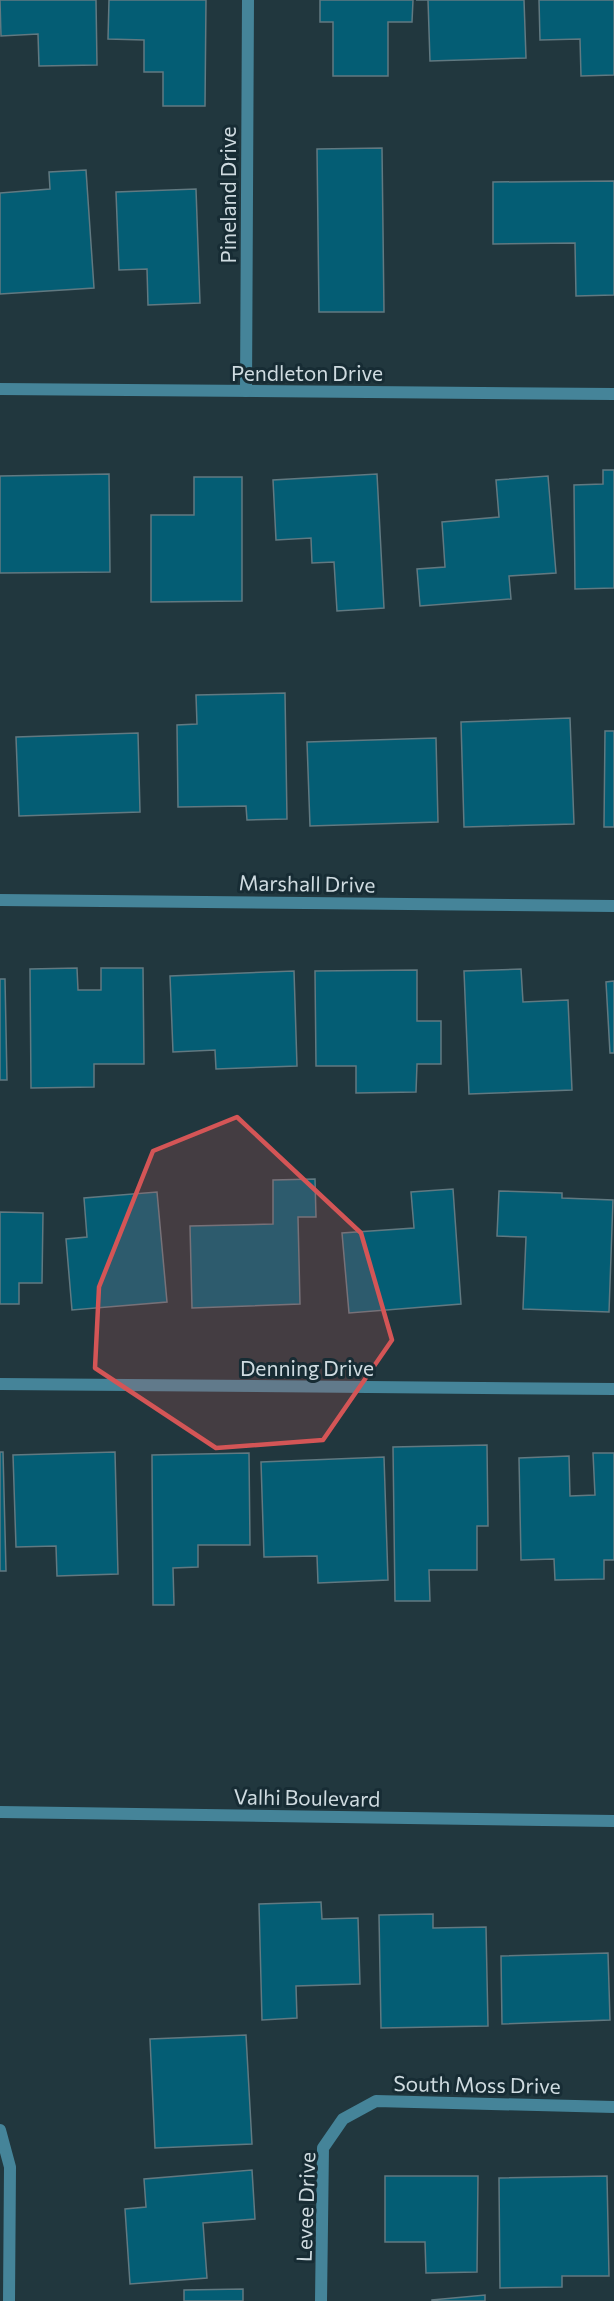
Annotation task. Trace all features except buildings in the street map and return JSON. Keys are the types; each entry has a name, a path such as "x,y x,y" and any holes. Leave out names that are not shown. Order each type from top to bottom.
{"street":[{"name":"Pineland Drive","path":"246,391 248,0"},
{"name":"Pendleton Drive","path":"0,389 614,394"},
{"name":"Marshall Drive","path":"0,900 614,906"},
{"name":"Denning Drive","path":"0,1384 614,1389"},
{"name":"Valhi Boulevard","path":"0,1812 614,1821"},
{"name":"South Moss Drive","path":"343,2119 376,2101 614,2108"},
{"name":"Levee Drive","path":"321,2301 323,2148 343,2119"},
{"path":"0,2130 10,2167 9,2301"}],"highlighted area":[{"path":"237,1117 361,1233 392,1340 323,1440 216,1448 95,1368 99,1287 153,1151"}]}
